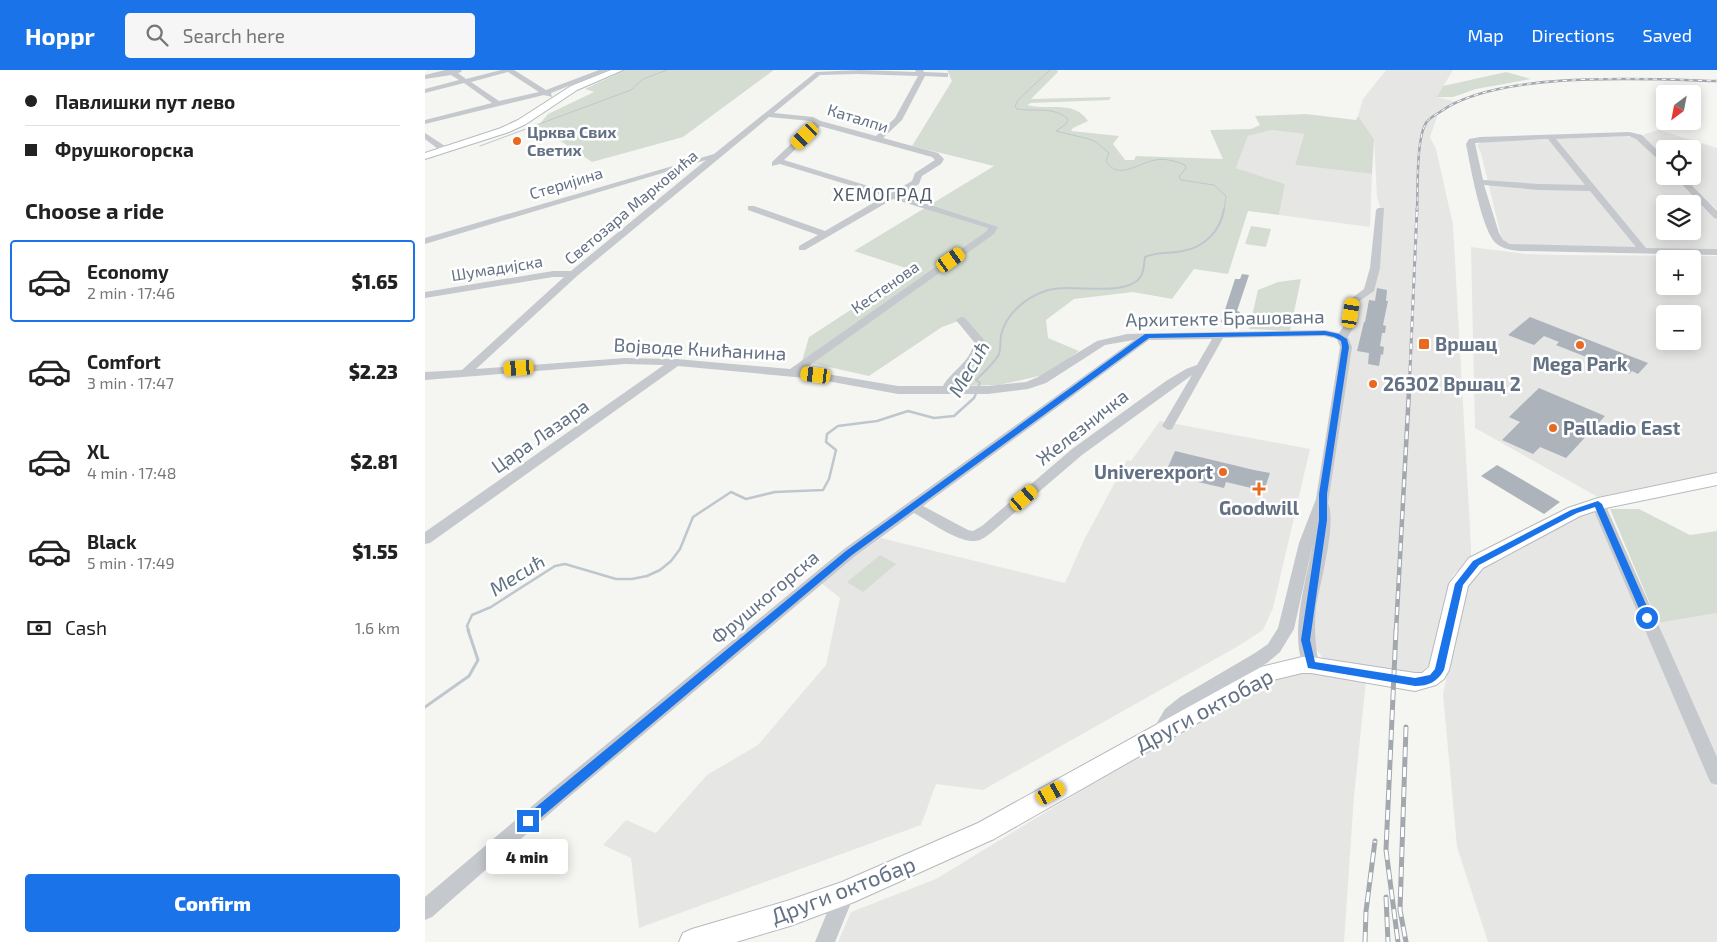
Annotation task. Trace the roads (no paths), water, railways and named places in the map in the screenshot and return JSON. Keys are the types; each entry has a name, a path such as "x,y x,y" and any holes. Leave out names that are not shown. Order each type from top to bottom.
{"main road":[{"path":"425,156 484,138 513,126 550,95 567,92 619,70"},
{"name":"Други октобар","path":"691,942 790,913 845,893 985,831 1268,673 1311,665 1425,682 1433,678 1439,670 1459,584 1476,563 1574,512 1598,504 1717,479"}],"street":[{"path":"425,77 461,70"},
{"path":"425,91 509,70 550,95"},
{"path":"425,122 498,104 550,95 605,70"},
{"path":"450,71 498,104"},
{"name":"Светозара Марковића","path":"465,372 573,274 715,156 821,72 920,72"},
{"path":"877,139 887,133 898,119 922,76 920,72 945,75"},
{"name":"Каталпи","path":"767,115 815,119 818,123 939,157 939,162 918,175 916,182 893,195"},
{"path":"818,123 777,162 817,169 878,185"},
{"path":"1656,154 1639,137 1629,134 1472,141 1471,148 1497,239 1505,245 1527,248 1717,252"},
{"path":"425,135 445,150"},
{"path":"1550,137 1644,251"},
{"name":"Стеријина","path":"425,241 700,158 715,156"},
{"path":"795,160 893,195"},
{"path":"1480,182 1539,187 1592,188"},
{"path":"1687,185 1717,216"},
{"path":"802,248 893,195"},
{"name":"Кестенова","path":"793,372 991,232 993,227 893,195"},
{"path":"751,208 826,234"},
{"path":"1311,665 1305,640 1315,542 1346,347 1345,340 1342,337 1348,328 1353,301 1369,291 1375,268 1381,210"},
{"name":"Шумадијска","path":"425,294 553,274 573,274"},
{"path":"947,390 953,378 966,367 980,348 981,342 961,320"},
{"name":"Архитекте Брашована","path":"971,390 1028,385 1042,380 1101,343 1127,336 1325,333 1342,337"},
{"name":"Фрушкогорска","path":"425,910 557,796 849,553 1147,336"},
{"path":"1168,426 1217,343 1218,336"},
{"name":"Војводе Книћанина","path":"425,376 625,361 676,362 793,372 898,390 971,390"},
{"name":"Цара Лазара","path":"425,539 676,362"},
{"name":"Железничка","path":"912,506 965,535 975,536 997,521 1077,452 1170,384 1185,374 1201,368"},
{"path":"1160,733 1171,714 1186,702 1261,658 1274,648 1281,639 1290,618 1315,542 1313,521 1323,500"},
{"path":"1598,504 1717,777"},
{"path":"825,942 845,893"}],"waterway":[{"path":"480,146 631,90 643,79 667,70"},
{"name":"Месић","path":"1050,70 1018,100 1015,106 1017,109 1044,110 1057,112 1062,115 1068,119 1066,124 1056,131 1096,142 1109,153 1106,161 1116,170 1129,169 1159,159 1185,165 1186,168 1179,177 1181,180 1214,185 1226,196 1224,210"},
{"name":"Месић","path":"976,393 980,383 976,380 999,354 1001,335 1007,320 1024,302 1045,291 1055,289 1111,288 1124,287 1134,283 1142,274 1145,257 1183,251 1198,246 1216,230 1224,209"},
{"name":"Месић","path":"469,631 467,626 472,615 491,607 555,566 565,564 616,579 632,579 647,576 660,570 671,561 680,549 693,517 731,492 746,499 775,492 823,490 829,479 836,450 826,442 827,434 838,426 877,421 908,411 934,418 954,416 974,398 977,391"},
{"name":"Месић","path":"425,707 469,676 478,660 468,630"}],"railway":[{"path":"1417,210 1419,153 1426,123 1434,115 1466,99 1498,89 1534,83 1574,80 1652,79 1717,81"},
{"path":"1409,393 1417,209"},
{"path":"1396,631 1409,391"},
{"path":"1396,630 1386,850 1398,942"},
{"path":"1406,727 1400,910 1406,942"},
{"path":"1365,942 1366,911 1375,841"},
{"path":"1386,897 1388,942"}],"place":[{"name":"Црква Свих Светих","path":"517,141"},
{"name":"Вршац","path":"1424,344"},
{"name":"Mega Park","path":"1580,345"},
{"name":"26302 Вршац 2","path":"1373,384"},
{"name":"Palladio East","path":"1553,428"},
{"name":"Univerexport","path":"1223,472"},
{"name":"Goodwill","path":"1259,489"}],"district":[{"name":"ХЕМОГРАД","path":"883,195"}]}
